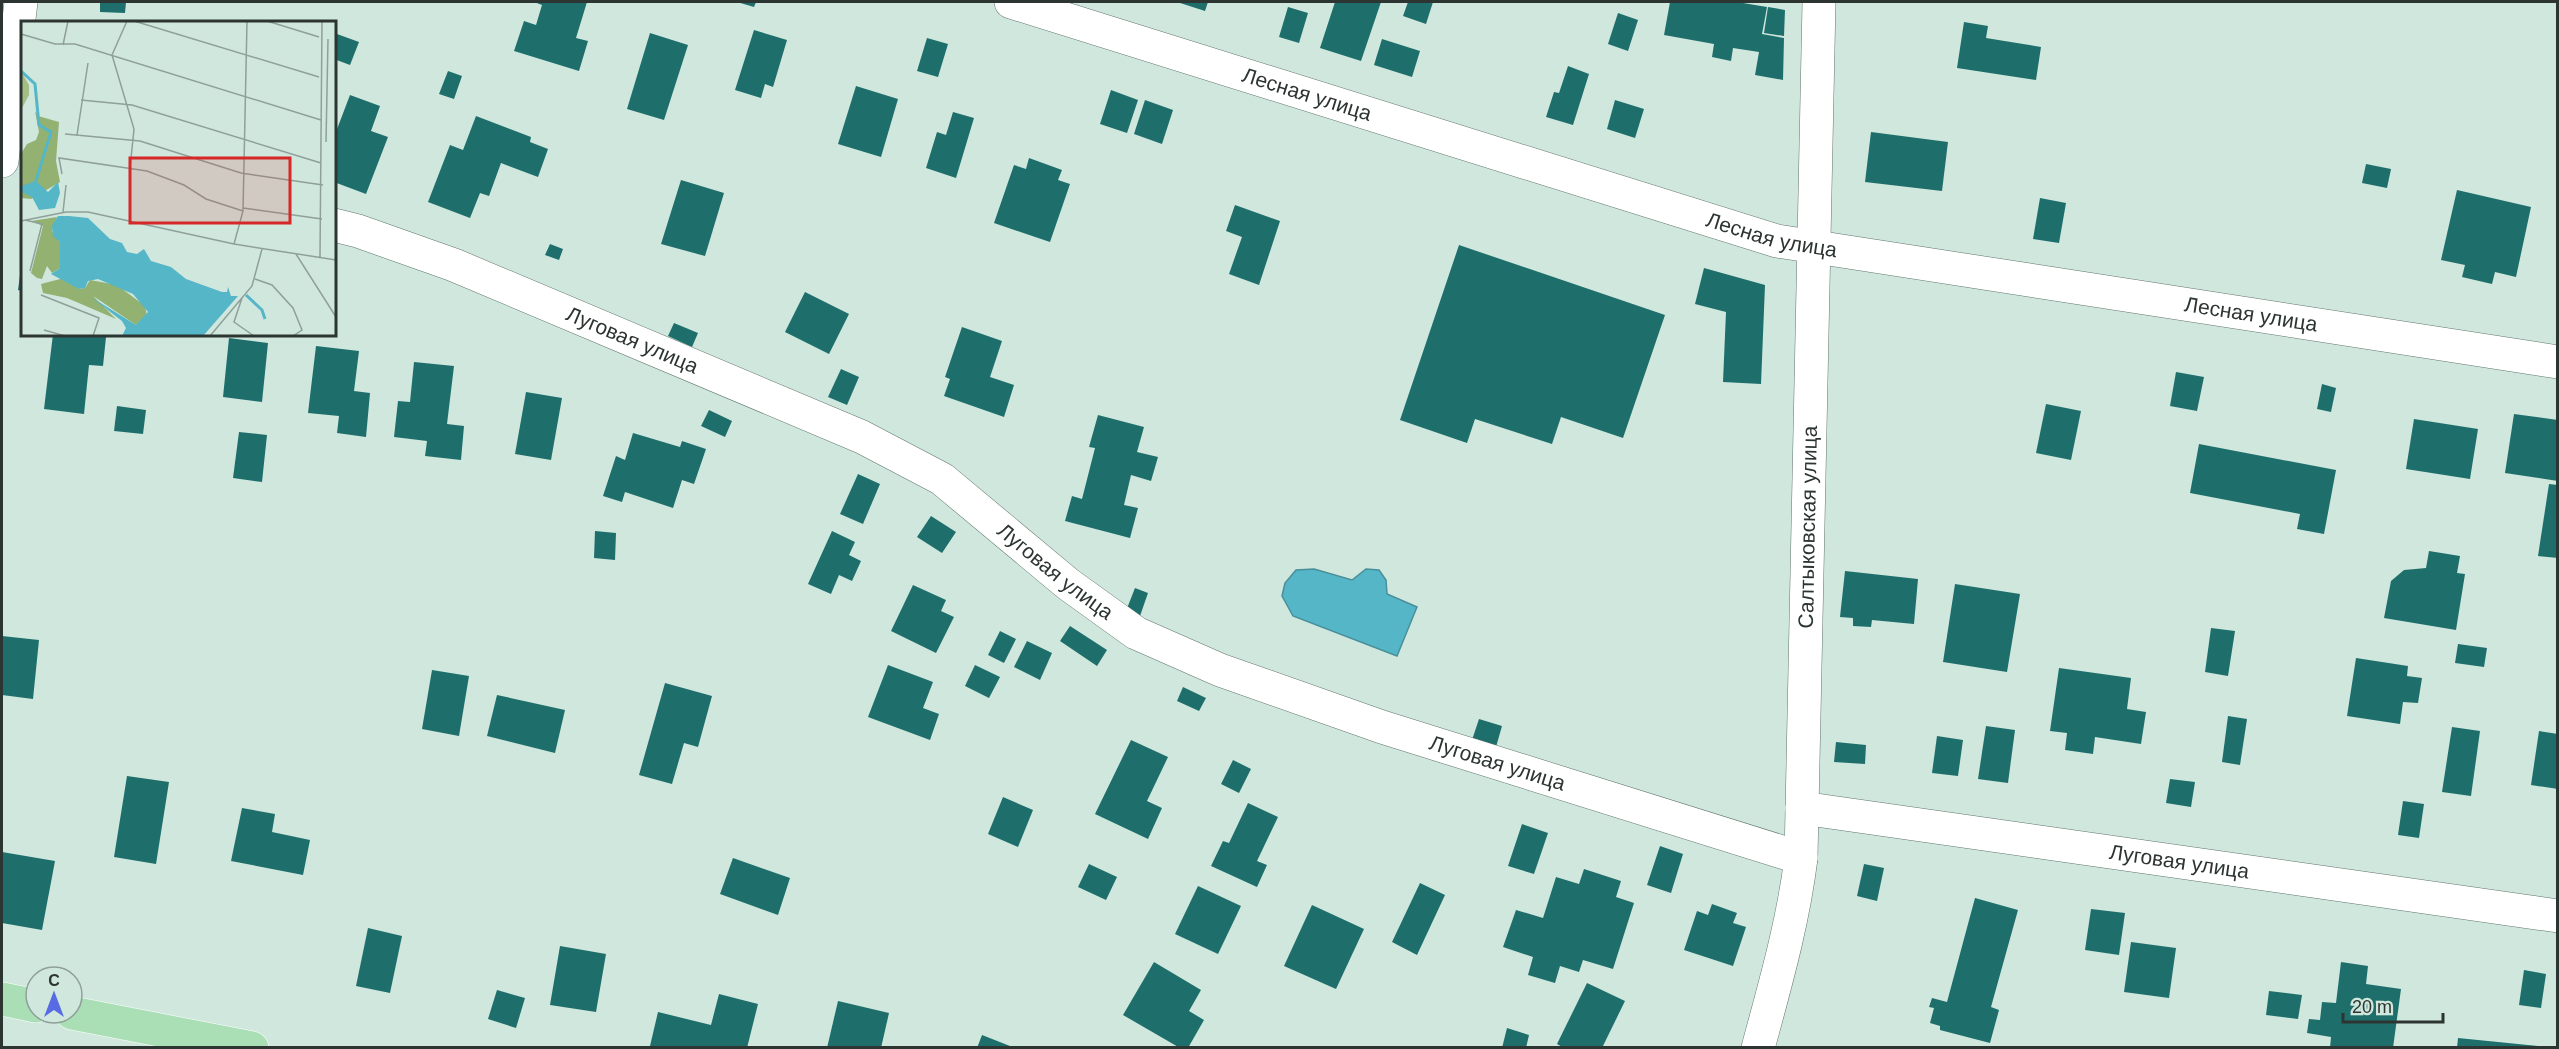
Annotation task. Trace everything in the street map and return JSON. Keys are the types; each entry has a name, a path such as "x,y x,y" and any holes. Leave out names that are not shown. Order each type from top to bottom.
{"main road":[{"path":"2,999 24,1004"},
{"path":"84,1015 252,1047"}],"street":[{"path":"2,161 21,2"},
{"name":"Лесная улица","path":"1011,2 1744,231 1814,248 2558,362"},
{"name":"Салтыковская улица","path":"1758,1047 1783,956 1801,858 1819,2"},
{"path":"2,170 21,173"},
{"name":"Луговая улица","path":"336,226 358,231 454,266 862,437 942,479 1068,584 1136,633 1220,670 1382,727 1801,858"},
{"name":"Луговая улица","path":"1802,808 2558,916"}],"water":[{"path":"1314,569 1352,580 1366,569 1379,570 1386,580 1387,594 1417,607 1397,656 1293,616 1282,596 1285,583 1296,570"}],"building":[{"path":"100,2 126,2 125,13 100,12"},
{"path":"534,2 587,2 576,38 588,41 579,71 514,51 524,21 536,25 542,5"},
{"path":"737,2 756,2 754,7"},
{"path":"1177,2 1208,2 1205,11"},
{"path":"1335,2 1381,2 1361,61 1320,48"},
{"path":"1408,2 1433,2 1426,24 1403,16"},
{"path":"1670,2 1737,2 1767,7 1762,34 1784,38 1783,80 1755,75 1759,52 1733,48 1731,61 1712,57 1714,44 1664,35"},
{"path":"1288,7 1308,13 1299,43 1279,37"},
{"path":"1768,7 1785,10 1784,36 1764,33"},
{"path":"1618,13 1638,20 1628,51 1608,44"},
{"path":"1964,22 1988,26 1986,38 2041,47 2036,80 1957,68"},
{"path":"754,30 787,40 773,87 765,84 761,98 735,90"},
{"path":"650,33 688,45 664,120 627,109"},
{"path":"337,34 359,42 350,65 336,60"},
{"path":"927,38 948,44 938,77 917,71"},
{"path":"1382,39 1420,51 1412,77 1374,65"},
{"path":"1568,66 1589,74 1573,125 1546,117 1554,92 1559,93"},
{"path":"448,71 462,76 454,99 439,94"},
{"path":"856,86 898,99 881,157 838,144"},
{"path":"1111,90 1138,100 1127,133 1100,124"},
{"path":"350,95 380,106 371,131 388,137 366,194 336,183 336,132"},
{"path":"1145,100 1173,110 1162,144 1134,134"},
{"path":"1615,100 1644,109 1635,138 1607,129"},
{"path":"953,112 974,118 956,178 926,168 937,132 946,135"},
{"path":"476,116 531,137 530,142 548,149 538,177 501,163 489,196 480,193 470,218 428,202 450,145 463,150"},
{"path":"1871,132 1948,142 1942,191 1865,182"},
{"path":"1029,158 1062,170 1058,180 1070,184 1050,242 994,223 1014,165 1026,169"},
{"path":"2366,164 2391,169 2387,188 2362,183"},
{"path":"681,180 724,193 705,256 661,244"},
{"path":"2457,190 2531,207 2516,277 2495,272 2492,284 2462,277 2465,265 2441,260"},
{"path":"2040,198 2066,203 2059,243 2033,239"},
{"path":"1235,205 1280,221 1259,285 1229,274 1242,237 1226,231"},
{"path":"550,244 563,249 559,260 545,255"},
{"path":"1459,245 1665,315 1623,438 1561,417 1552,444 1475,419 1467,443 1400,420"},
{"path":"21,268 21,291 18,290"},
{"path":"1704,268 1765,285 1761,384 1723,382 1726,312 1695,304"},
{"path":"805,292 849,314 829,354 785,332"},
{"path":"674,323 698,333 692,347 668,336"},
{"path":"962,327 1002,341 990,377 1014,385 1004,417 944,396 950,379 945,377"},
{"path":"53,336 106,337 103,366 89,365 84,414 44,409"},
{"path":"229,338 268,343 262,402 223,397"},
{"path":"316,346 359,351 354,391 370,393 366,437 337,433 339,416 308,413"},
{"path":"414,362 454,366 447,424 464,426 461,460 425,456 427,441 394,437 398,401 410,402"},
{"path":"841,369 859,377 847,405 828,397"},
{"path":"2176,372 2204,377 2197,411 2170,406"},
{"path":"2322,384 2336,388 2331,412 2317,409"},
{"path":"526,392 562,398 551,460 515,454"},
{"path":"2046,404 2081,411 2071,460 2036,453"},
{"path":"117,406 146,410 143,434 114,431"},
{"path":"709,410 732,421 725,437 701,426"},
{"path":"2514,414 2558,420 2558,481 2505,473"},
{"path":"1098,415 1144,427 1137,452 1158,457 1151,481 1131,475 1124,505 1138,508 1130,538 1065,521 1072,496 1082,499 1095,448 1089,447"},
{"path":"2414,419 2478,429 2470,479 2406,469"},
{"path":"239,432 267,435 262,482 233,478"},
{"path":"633,433 680,447 682,441 706,449 694,484 682,480 673,508 625,492 622,502 603,496 616,456 625,460"},
{"path":"2199,444 2336,470 2324,534 2297,529 2300,514 2190,493"},
{"path":"858,474 880,484 863,524 840,514"},
{"path":"2549,484 2558,485 2558,558 2538,556"},
{"path":"931,516 956,532 942,553 917,537"},
{"path":"595,531 616,533 615,560 594,558"},
{"path":"832,531 855,542 849,555 861,561 852,581 839,575 831,594 808,584"},
{"path":"2429,551 2460,556 2457,573 2465,574 2456,630 2384,618 2391,581 2404,570 2426,568"},
{"path":"1845,571 1918,579 1914,624 1872,620 1871,627 1853,626 1853,618 1840,617"},
{"path":"1955,584 2020,594 2007,672 1943,662"},
{"path":"913,585 946,600 941,611 954,617 936,653 891,631"},
{"path":"1135,588 1148,593 1140,616 1126,611"},
{"path":"1070,626 1107,650 1097,666 1060,641"},
{"path":"2211,628 2235,631 2228,676 2205,672"},
{"path":"1000,631 1016,639 1004,663 988,655"},
{"path":"2,636 39,640 33,699 2,695"},
{"path":"1027,641 1052,653 1040,680 1014,667"},
{"path":"2458,644 2487,648 2484,667 2455,663"},
{"path":"2356,658 2408,666 2407,676 2422,678 2418,703 2403,702 2400,724 2347,716"},
{"path":"888,665 933,682 923,708 939,714 930,740 868,717"},
{"path":"975,665 1000,677 989,698 965,686"},
{"path":"2059,668 2131,678 2127,709 2146,712 2141,744 2095,737 2093,754 2065,750 2067,733 2050,731"},
{"path":"432,670 469,676 459,736 422,729"},
{"path":"665,683 712,696 698,747 684,743 672,784 639,775"},
{"path":"1183,687 1206,698 1199,711 1177,701"},
{"path":"497,695 565,710 555,753 487,736"},
{"path":"2228,716 2247,719 2240,765 2222,762"},
{"path":"1479,719 1502,726 1496,747 1472,740"},
{"path":"1986,726 2015,730 2008,783 1978,779"},
{"path":"2452,727 2480,731 2471,796 2442,792"},
{"path":"2539,731 2558,734 2558,789 2531,785"},
{"path":"1937,736 1963,740 1958,776 1932,773"},
{"path":"1131,740 1168,757 1147,801 1162,808 1148,839 1095,814"},
{"path":"1836,742 1866,745 1865,764 1834,762"},
{"path":"1233,760 1251,769 1239,793 1221,784"},
{"path":"127,776 169,782 156,864 114,857"},
{"path":"2170,779 2195,782 2191,807 2166,803"},
{"path":"1003,797 1033,810 1018,847 988,834"},
{"path":"2403,801 2424,804 2419,838 2398,835"},
{"path":"1248,803 1278,817 1257,861 1267,865 1257,887 1211,866 1223,841 1229,843"},
{"path":"242,808 275,814 272,832 310,840 303,875 231,861"},
{"path":"1522,824 1548,833 1534,874 1508,866"},
{"path":"1660,846 1683,854 1671,893 1647,885"},
{"path":"2,852 55,861 42,930 2,923"},
{"path":"733,858 790,878 778,915 720,894"},
{"path":"1089,864 1117,877 1106,900 1078,887"},
{"path":"1864,864 1884,868 1877,901 1857,896"},
{"path":"1584,869 1621,881 1616,897 1634,903 1613,969 1583,960 1579,972 1560,966 1555,983 1528,975 1533,957 1503,947 1516,910 1543,918 1556,877 1579,884"},
{"path":"1420,883 1445,895 1417,955 1392,942"},
{"path":"1198,886 1241,906 1218,954 1175,934"},
{"path":"1975,898 2018,910 1991,1007 1999,1010 1990,1043 1940,1030 1940,1026 1930,1023 1934,1008 1929,1007 1932,998 1947,1002"},
{"path":"1712,904 1737,913 1733,923 1746,927 1733,966 1684,950 1697,911 1708,915"},
{"path":"1312,905 1364,929 1336,989 1284,966"},
{"path":"2091,909 2125,913 2119,955 2085,950"},
{"path":"368,928 402,936 390,993 356,986"},
{"path":"2131,942 2176,948 2169,998 2124,992"},
{"path":"560,946 606,954 596,1012 550,1005"},
{"path":"1154,962 1201,990 1189,1011 1204,1020 1188,1048 1180,1048 1123,1015"},
{"path":"2341,962 2368,966 2366,984 2401,989 2393,1048 2330,1048 2331,1037 2307,1033 2309,1019 2320,1020 2322,1002 2336,1003"},
{"path":"2524,970 2546,974 2541,1008 2519,1005"},
{"path":"1587,983 1625,1001 1602,1048 1564,1048 1557,1044"},
{"path":"497,990 525,998 516,1028 488,1019"},
{"path":"2269,991 2302,995 2298,1019 2266,1015"},
{"path":"719,994 758,1004 747,1048 658,1048 650,1046 658,1012 711,1025"},
{"path":"838,1001 889,1013 881,1048 827,1048"},
{"path":"1507,1028 1529,1035 1526,1048 1502,1048"},
{"path":"982,1035 1010,1046 1009,1048 977,1048"},
{"path":"2458,1038 2538,1046 2538,1048 2457,1048"}]}
